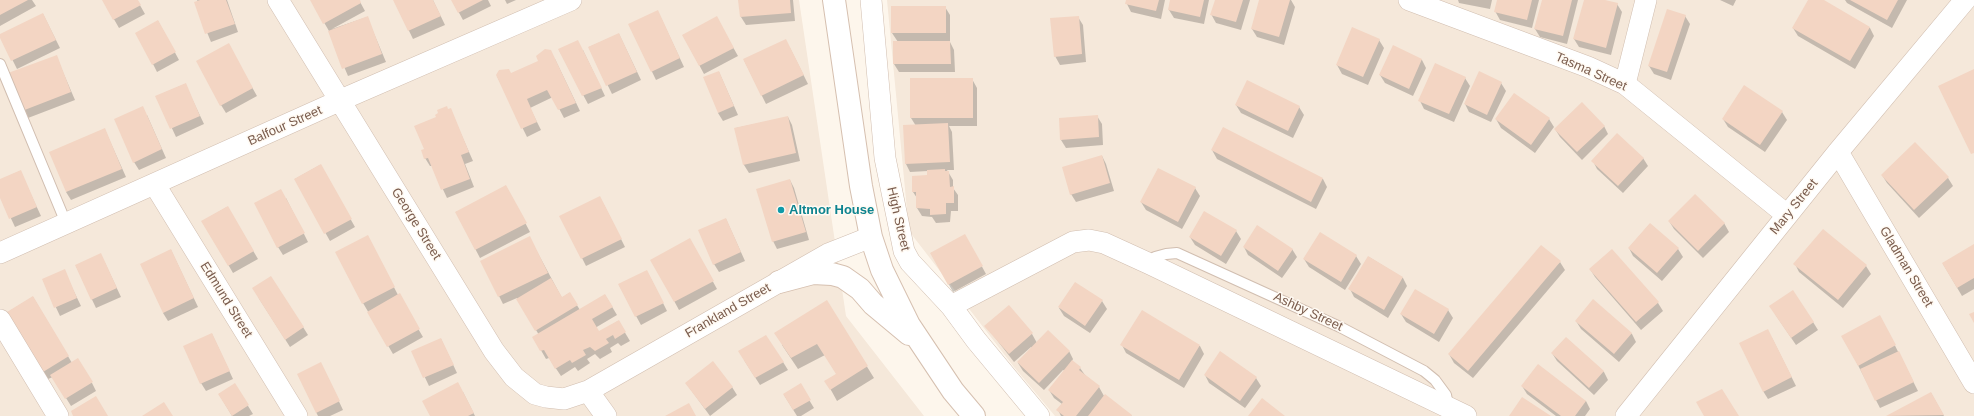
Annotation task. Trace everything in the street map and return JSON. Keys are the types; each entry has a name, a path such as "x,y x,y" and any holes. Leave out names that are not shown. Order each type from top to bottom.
{"main road":[{"path":"834,0 861,186 871,237 882,270 898,304 923,345 953,391 974,416"},
{"path":"779,282 813,273 832,274 843,277 860,289 872,304 923,345"}],"street":[{"name":"George Street","path":"278,0 494,351 514,377 536,394 546,397 564,399 588,391"},
{"name":"Balfour Street","path":"0,253 340,101 571,0"},
{"name":"High Street","path":"871,0 885,158 904,251 910,262 951,306 976,340 1039,416"},
{"name":"Tasma Street","path":"1409,0 1588,67 1624,84 1787,215"},
{"path":"1624,84 1646,0"},
{"name":"Mary Street","path":"1626,416 1838,152 1965,0"},
{"name":"Gladman Street","path":"1838,152 1974,383"},
{"name":"Edmund Street","path":"154,185 297,416"},
{"name":"Frankland Street","path":"588,391 828,254 871,237"},
{"name":"Ashby Street","path":"951,306 1073,242 1089,240 1104,243 1466,416"},
{"path":"0,320 58,416"},
{"path":"588,391 606,416"}],"lane":[{"path":"0,64 66,223"}],"shaded area":[{"path":"0,0 799,0 846,316 924,416 0,416"},
{"path":"887,0 1974,0 1974,416 1055,416 1014,367 909,231"}],"building":[{"path":"0,0 28,0 0,15"},
{"path":"102,0 138,0 141,5 113,20"},
{"path":"200,0 226,0 235,24 205,34 194,2"},
{"path":"310,0 360,0 361,3 323,24"},
{"path":"393,0 433,0 441,16 408,31"},
{"path":"451,0 483,0 458,13"},
{"path":"738,0 790,0 791,13 740,17"},
{"path":"1126,0 1159,0 1156,11 1125,4"},
{"path":"1170,0 1204,0 1200,17 1168,10"},
{"path":"1215,0 1243,0 1236,22 1210,15"},
{"path":"1259,0 1290,0 1279,37 1251,29"},
{"path":"1497,0 1532,0 1527,20 1494,12"},
{"path":"1542,0 1572,0 1563,36 1534,29"},
{"path":"1584,0 1605,0 1618,3 1606,48 1573,39"},
{"path":"1808,0 1824,0 1870,27 1850,61 1792,28"},
{"path":"1850,0 1898,0 1887,20"},
{"path":"891,6 946,6 946,33 891,33"},
{"path":"1667,9 1686,15 1667,72 1648,66"},
{"path":"658,10 680,58 651,72 628,24"},
{"path":"43,13 56,40 11,61 0,38 0,34"},
{"path":"368,16 382,54 342,69 328,31"},
{"path":"717,16 734,48 699,66 682,35"},
{"path":"1079,16 1082,54 1054,57 1050,18"},
{"path":"158,20 176,52 152,65 135,33"},
{"path":"1352,27 1380,39 1363,77 1336,65"},
{"path":"619,33 637,72 606,86 588,47"},
{"path":"786,39 804,75 761,96 743,59"},
{"path":"578,40 602,88 582,96 558,49"},
{"path":"893,41 950,41 951,64 893,64"},
{"path":"229,43 253,88 220,106 196,61"},
{"path":"1393,45 1422,59 1409,89 1379,75"},
{"path":"545,49 551,50 576,103 558,110 547,90 527,99 537,122 521,129 496,75 499,70 509,69 511,73 538,61 536,56"},
{"path":"57,55 71,92 22,111 8,73"},
{"path":"1435,63 1466,77 1449,114 1418,101"},
{"path":"1974,69 1974,153 1971,154 1938,86"},
{"path":"719,71 734,106 718,113 703,77"},
{"path":"1479,71 1502,82 1487,115 1464,104"},
{"path":"910,78 973,78 973,118 910,118"},
{"path":"1247,80 1300,106 1288,131 1235,105"},
{"path":"186,83 200,116 170,129 155,96"},
{"path":"1744,85 1783,111 1760,145 1722,119"},
{"path":"1514,93 1550,118 1531,145 1495,119"},
{"path":"1582,102 1605,126 1577,152 1554,129"},
{"path":"143,106 162,149 133,163 114,119"},
{"path":"447,106 448,109 451,108 469,152 461,155 470,179 441,190 428,158 424,159 421,150 424,149 414,126 436,117 435,115 438,113 437,110"},
{"path":"1098,115 1099,137 1060,140 1059,118"},
{"path":"788,116 796,153 743,165 734,128"},
{"path":"948,123 950,162 905,164 903,125"},
{"path":"1223,127 1323,178 1311,202 1211,150"},
{"path":"105,128 122,169 66,192 49,152"},
{"path":"1617,133 1644,158 1618,186 1591,161"},
{"path":"1915,142 1949,177 1914,210 1881,175"},
{"path":"1102,155 1110,183 1070,195 1062,167"},
{"path":"321,164 352,219 324,234 294,179"},
{"path":"1158,168 1196,187 1178,222 1140,202"},
{"path":"945,169 945,171 949,171 950,187 954,186 954,203 946,203 946,214 930,215 930,209 916,208 916,192 912,192 912,176 927,175 927,170"},
{"path":"21,170 37,207 9,219 0,198 0,179"},
{"name":"Altmor House","path":"790,179 806,232 772,242 756,189"},
{"path":"506,185 527,223 475,250 455,212"},
{"path":"281,189 305,233 277,248 254,203"},
{"path":"1695,194 1725,223 1698,251 1668,221"},
{"path":"600,196 622,239 581,259 559,216"},
{"path":"228,206 254,251 228,266 201,221"},
{"path":"1204,211 1237,230 1221,256 1189,237"},
{"path":"726,218 741,252 713,265 698,230"},
{"path":"1650,223 1679,248 1657,273 1628,248"},
{"path":"1257,225 1293,249 1278,271 1243,247"},
{"path":"1823,229 1867,265 1838,300 1793,264"},
{"path":"1320,232 1357,255 1341,282 1303,259"},
{"path":"965,234 983,266 948,285 930,253"},
{"path":"368,235 395,287 362,304 335,252"},
{"path":"530,236 548,273 498,297 480,261"},
{"path":"690,238 714,281 674,302 650,260"},
{"path":"1974,244 1974,278 1957,288 1942,263"},
{"path":"1541,245 1561,261 1468,371 1448,354"},
{"path":"171,249 194,298 163,313 140,264"},
{"path":"1612,249 1659,302 1636,322 1589,269"},
{"path":"101,253 117,288 91,300 75,265"},
{"path":"1368,256 1403,277 1384,310 1348,289"},
{"path":"65,269 77,298 54,308 42,279"},
{"path":"647,270 664,303 635,317 618,284"},
{"path":"271,276 304,327 285,340 252,288"},
{"path":"551,278 562,297 570,292 578,305 535,331 516,299"},
{"path":"1075,282 1103,300 1085,326 1058,307"},
{"path":"1415,289 1449,309 1434,334 1400,314"},
{"path":"1793,290 1814,322 1791,338 1769,306"},
{"path":"400,293 420,329 387,347 367,312"},
{"path":"605,294 613,307 592,319 599,331 619,320 626,332 615,339 613,335 606,339 609,343 595,351 590,347 583,350 586,355 572,363 570,360 555,369 544,350 540,351 532,337"},
{"path":"33,296 69,356 43,372 7,312"},
{"path":"1593,299 1632,333 1614,354 1575,321"},
{"path":"827,300 868,366 830,390 824,381 836,374 817,344 791,358 774,333"},
{"path":"1009,305 1033,333 1009,354 984,326"},
{"path":"1142,310 1200,345 1179,380 1120,345"},
{"path":"1974,312 1974,323 1969,314"},
{"path":"1880,315 1896,345 1858,366 1841,336"},
{"path":"1768,329 1792,377 1763,392 1739,343"},
{"path":"1048,330 1070,351 1039,383 1017,362"},
{"path":"212,333 230,371 200,384 183,346"},
{"path":"766,335 784,362 755,378 738,351"},
{"path":"1566,337 1604,371 1589,388 1551,353"},
{"path":"441,338 454,365 423,378 411,351"},
{"path":"1220,351 1257,377 1240,401 1204,375"},
{"path":"1899,351 1914,382 1875,401 1860,369"},
{"path":"78,358 93,382 65,399 50,375"},
{"path":"1072,360 1081,367 1079,370 1100,386 1076,416 1064,416 1056,410 1063,402 1048,390"},
{"path":"713,361 733,387 705,409 685,383"},
{"path":"321,362 340,401 316,413 297,374"},
{"path":"1538,364 1586,401 1575,416 1561,416 1521,386"},
{"path":"458,382 474,413 468,416 430,416 422,401"},
{"path":"235,383 249,405 232,416 218,394"},
{"path":"801,383 811,400 793,410 783,394"},
{"path":"1722,389 1739,416 1704,416 1696,402"},
{"path":"1931,392 1944,415 1886,416"},
{"path":"1105,394 1132,415 1088,416"},
{"path":"96,396 108,416 73,416 71,411"},
{"path":"1522,397 1551,416 1509,416"},
{"path":"1262,398 1285,416 1248,416"},
{"path":"164,402 173,416 142,416"},
{"path":"689,403 696,416 665,416"}],"place":[{"name":"Altmor House","path":"781,210"}]}
